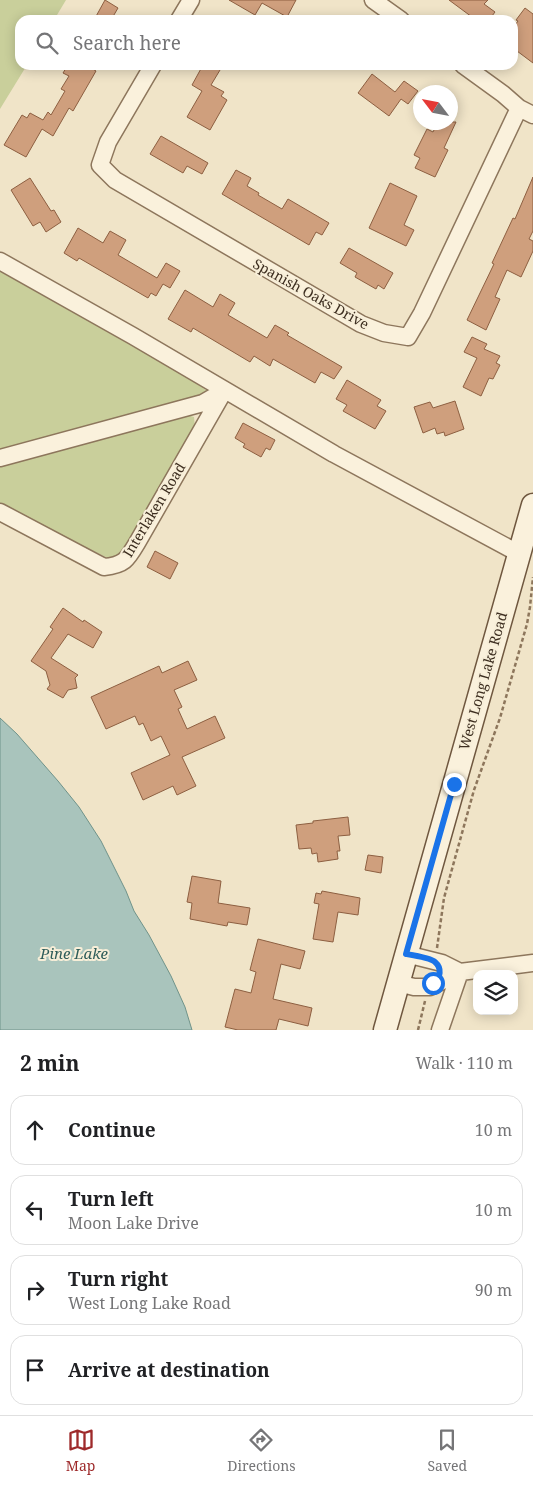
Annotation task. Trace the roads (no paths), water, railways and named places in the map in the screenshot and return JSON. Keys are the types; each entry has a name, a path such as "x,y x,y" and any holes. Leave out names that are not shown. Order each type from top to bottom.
{"main road":[{"name":"West Long Lake Road","path":"385,1030 533,505"}],"street":[{"path":"182,15 191,0"},
{"path":"373,0 394,15"},
{"name":"Spanish Oaks Drive","path":"150,70 108,142 100,165 115,180 361,324 384,333 408,337 526,112 470,70"},
{"path":"0,261 133,336 334,454 518,553"},
{"path":"0,458 203,403 224,391"},
{"name":"Interlaken Road","path":"0,512 104,567 118,565 128,559 224,391"},
{"path":"406,954 435,961 460,972"},
{"path":"398,983 414,987 430,987 460,972 533,963"},
{"path":"440,1030 460,972"}],"water":[{"name":"Pine Lake","path":"0,718 17,734 58,781 79,807 101,841 134,911 171,976 185,1007 192,1030 0,1030"}]}
